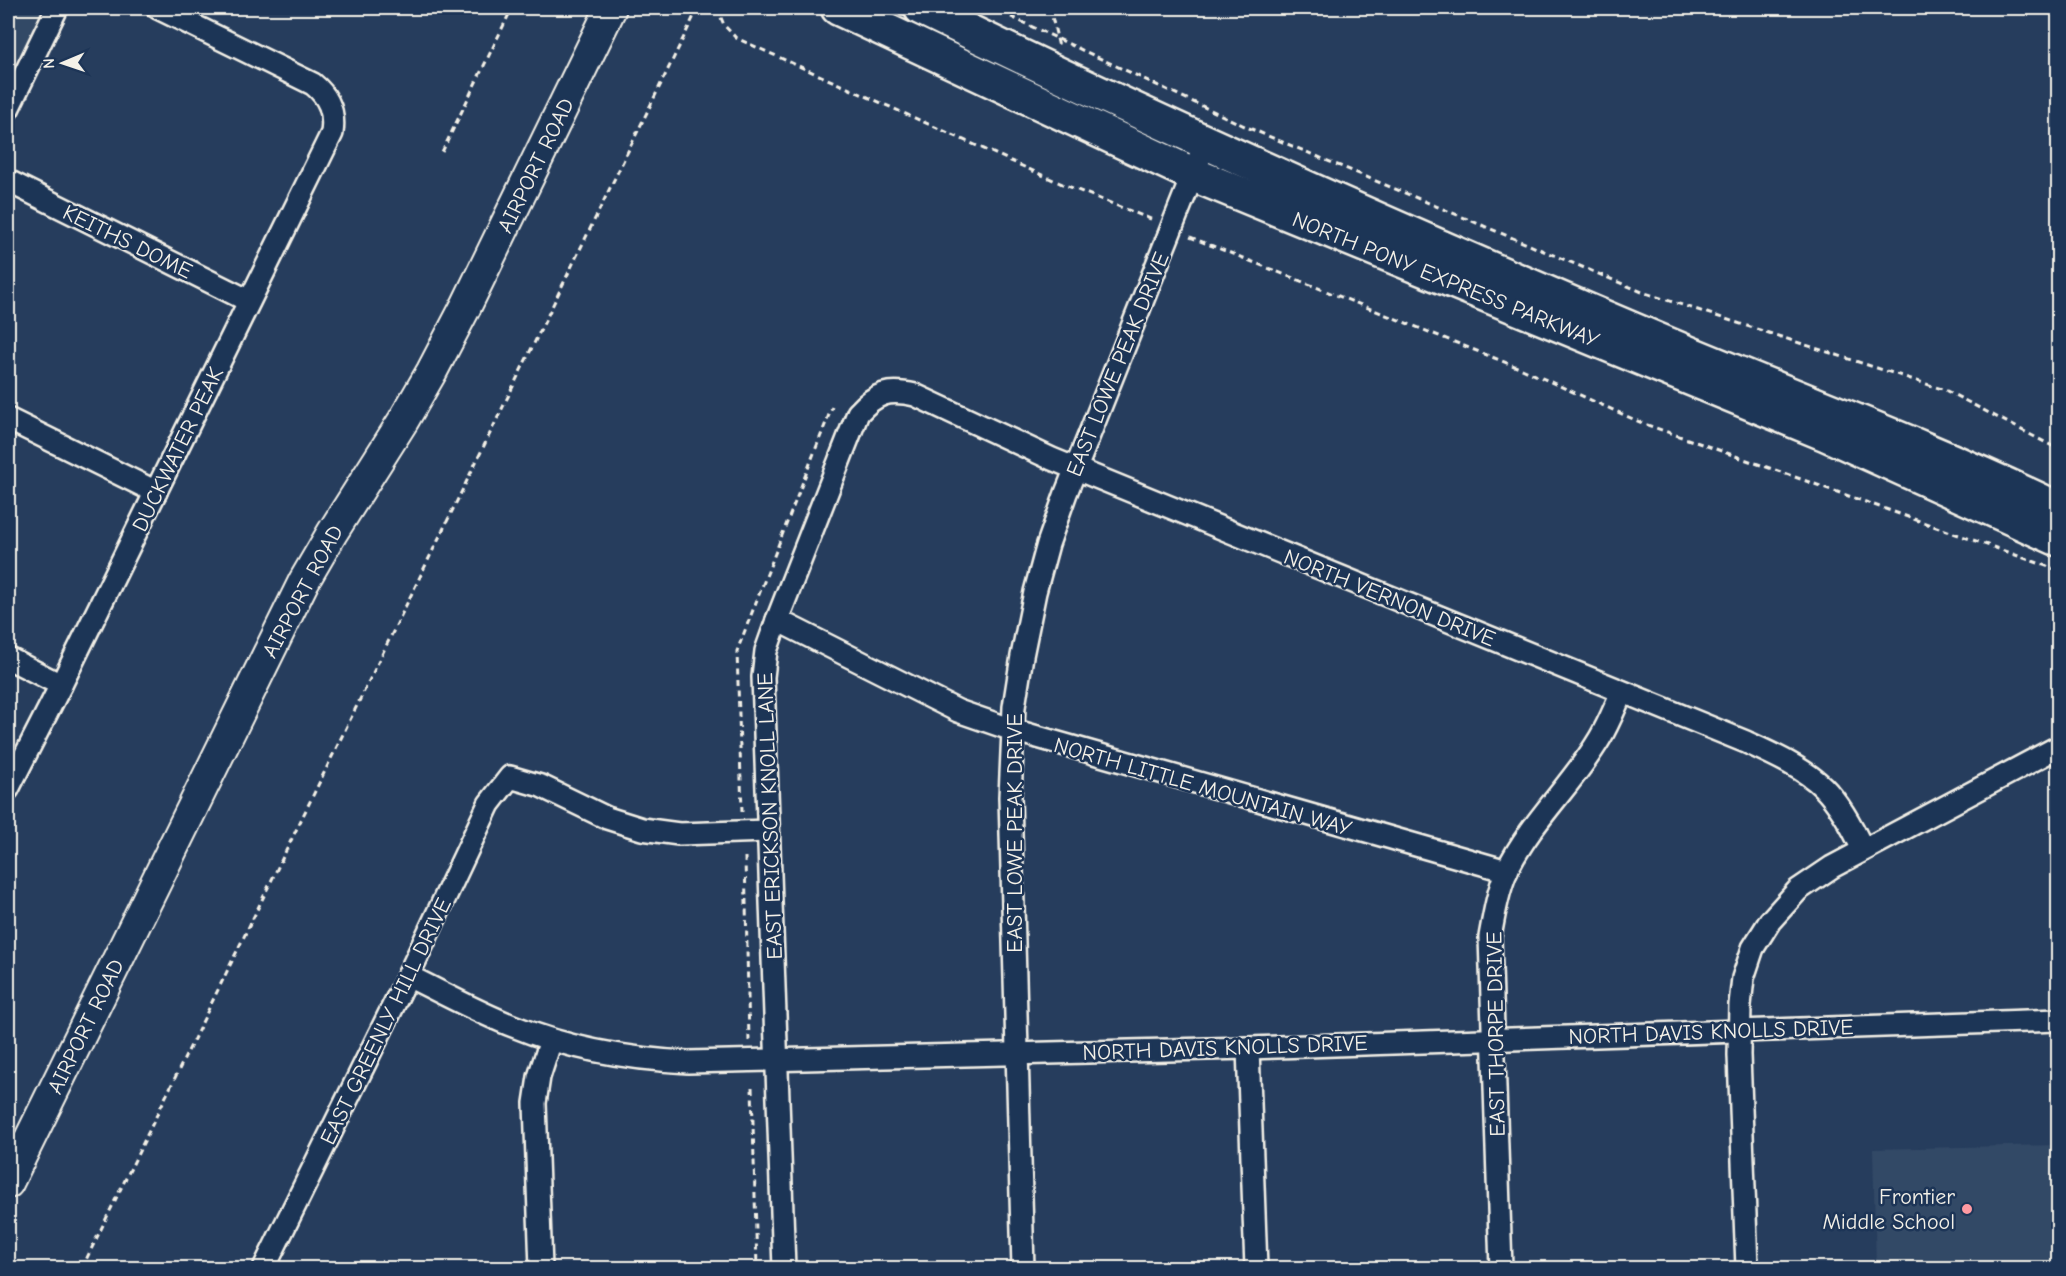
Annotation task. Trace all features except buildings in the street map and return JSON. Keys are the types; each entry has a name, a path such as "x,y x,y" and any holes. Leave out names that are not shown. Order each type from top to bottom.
{"main road":[{"name":"NORTH PONY EXPRESS PARKWAY","path":"838,8 1192,174 1826,434 2058,540"},
{"name":"NORTH PONY EXPRESS PARKWAY","path":"921,8 1205,144 1656,340 1982,472 2058,509"}],"street":[{"path":"8,110 57,8"},
{"name":"DUCKWATER PEAK","path":"8,789 332,133 333,114 330,105 326,96 313,84 158,8"},
{"name":"AIRPORT ROAD","path":"8,1183 304,581 432,371 612,8"},
{"name":"EAST LOWE PEAK DRIVE","path":"1023,1269 1010,797 1014,707 1022,656 1035,592 1048,544 1075,468 1205,144"},
{"name":"KEITHS DOME","path":"8,181 249,301"},
{"name":"NORTH VERNON DRIVE","path":"882,393 899,392 915,395 1075,468 1784,760 1822,786 1846,816 1863,850"},
{"name":"EAST ERICKSON KNOLL LANE","path":"784,1269 763,678 766,651 858,413 869,401 882,393"},
{"path":"8,419 156,492"},
{"name":"NORTH LITTLE MOUNTAIN WAY","path":"777,620 958,711 1013,730 1507,871"},
{"path":"8,658 61,685"},
{"name":"EAST THORPE DRIVE","path":"1502,1269 1490,937 1497,901 1507,871 1537,823 1600,739 1622,692"},
{"path":"1747,1269 1739,1030 1743,978 1753,948 1770,921 1798,890 1832,867 2058,747"},
{"name":"EAST GREENLY HILL DRIVE","path":"264,1269 408,976 489,804 510,777 541,786 607,818 642,829 679,834 768,831"},
{"name":"NORTH DAVIS KNOLLS DRIVE","path":"408,976 511,1026 551,1040 594,1052 647,1060 688,1062 1248,1048 2058,1020"},
{"path":"541,1269 535,1103 539,1077 551,1040"},
{"path":"1248,1048 1256,1269"}],"path":[{"path":"441,153 512,8"},
{"path":"82,1269 698,8"},
{"path":"717,8 724,25 736,38 1060,183 1153,219"},
{"path":"992,8 1249,128 1631,287 1945,390 2058,449"},
{"path":"1190,237 1522,369 1642,423 2058,570"},
{"path":"745,857 749,1041"},
{"path":"752,1087 757,1269"}],"shaded area":[{"path":"8,8 45,8 15,68 8,76"},
{"name":"Frontier Middle School","path":"2058,1145 2058,1268 1876,1268 1873,1149"}],"place":[{"name":"Frontier Middle School","path":"1967,1209"}]}
